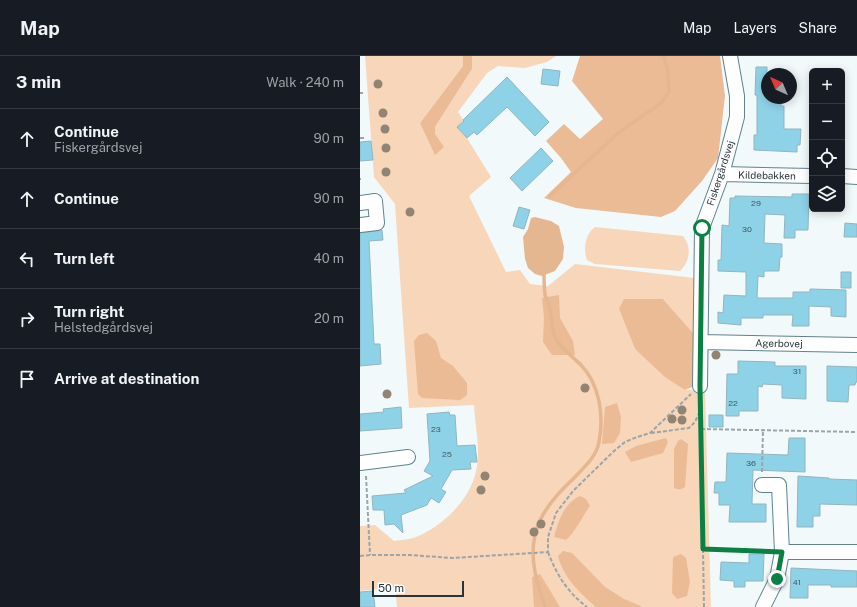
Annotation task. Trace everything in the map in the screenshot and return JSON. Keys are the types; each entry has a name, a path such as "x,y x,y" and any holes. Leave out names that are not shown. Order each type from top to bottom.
{"street":[{"name":"Fiskergårdsvej","path":"700,386 702,228 722,174 737,117 737,96 730,56"},
{"name":"Kildebakken","path":"722,174 809,176"},
{"path":"845,176 857,177"},
{"path":"360,203 375,201 378,223 360,225"},
{"name":"Agerbovej","path":"701,342 857,345"},
{"path":"362,463 408,457"},
{"path":"762,485 779,485 782,552 777,579 763,607"},
{"path":"782,552 857,552"}],"path":[{"path":"360,138 366,138"},
{"path":"700,386 704,607"},
{"path":"650,433 700,386"},
{"path":"587,607 574,596 561,580 548,552 548,537 556,513 574,491 619,447 637,436 689,428 698,418 701,408"},
{"path":"700,429 857,432"},
{"path":"762,429 762,485"},
{"path":"362,463 370,555"},
{"path":"703,549 782,552"},
{"path":"360,556 410,555 452,558 548,552"}],"shaded area":[{"path":"365,56 463,56 463,66 420,123 435,134 435,127 472,69 472,56 556,56 547,62 525,68 498,66 487,73 458,112 464,121 458,128 467,138 491,177 469,196 506,272 520,270 530,284 548,286 575,264 694,278 693,333 663,299 619,309 635,349 685,390 705,390 711,607 397,607 395,587 360,591 360,526 375,525 394,541 415,537 431,530 449,515 464,498 475,477 478,459 474,405 409,408 395,204 374,177"},
{"path":"463,56 472,56 472,69 435,127 435,134 444,147 435,155 420,123 463,66"},
{"path":"580,56 720,56 725,96 718,158 702,181 675,211 661,217 576,208 544,198 571,172 546,141 564,124 580,139 603,119 572,81"},
{"path":"535,217 551,221 559,226 564,247 563,259 555,271 542,276 535,274 528,268 525,259 523,237 528,229 531,218"},
{"path":"595,227 683,236 688,244 688,259 680,271 595,264 587,260 585,247 589,234"},
{"path":"559,295 560,318 573,341 575,355 552,355 543,342 544,317 542,298"},
{"path":"624,299 663,299 693,333 694,386 685,390 665,377 635,349 619,309"},
{"path":"427,333 436,341 441,358 453,366 467,383 467,395 460,400 422,398 418,394 414,341 419,335"},
{"path":"617,403 621,417 620,433 614,443 602,444 605,407"},
{"path":"666,438 668,442 663,453 631,462 625,452 636,446"},
{"path":"681,439 688,444 685,487 679,489 674,488 674,449 678,441"},
{"path":"580,496 586,499 590,506 579,524 566,540 554,537 562,514 574,499"},
{"path":"563,551 572,553 605,587 624,599 643,607 596,607 568,578 560,564 558,556"},
{"path":"681,554 686,558 690,582 687,596 677,599 672,593 673,557"},
{"path":"540,574 560,607 534,607 532,577"}],"building":[{"path":"756,67 767,67 761,68 761,104 781,104 781,106 784,106 784,129 801,129 800,145 797,145 797,152 754,150 754,135 757,135 757,95 755,95"},
{"path":"543,69 560,71 558,86 541,84"},
{"path":"507,77 549,122 535,136 507,107 477,135 474,132 467,138 457,127"},
{"path":"371,141 373,160 360,161 360,142"},
{"path":"541,148 553,161 522,191 510,178"},
{"path":"792,194 809,194 808,230 795,230 795,238 784,238 785,215 765,214 764,243 782,244 782,257 780,257 779,271 764,271 764,277 758,276 757,298 793,298 793,292 810,292 810,289 846,290 846,317 831,316 831,307 809,306 809,326 792,326 793,315 763,315 763,318 741,318 741,325 718,323 718,312 723,313 724,295 746,296 746,272 718,271 718,260 721,260 722,225 729,226 730,198 735,198 735,196 792,197"},
{"path":"519,207 530,210 524,229 513,226"},
{"path":"845,223 857,224 857,237 844,237"},
{"path":"382,230 383,240 369,241 374,344 380,344 381,364 360,366 360,233"},
{"path":"841,272 851,272 851,288 841,288"},
{"path":"738,361 775,362 775,366 806,366 806,399 782,398 782,385 763,384 762,387 758,386 758,411 739,411 739,416 726,416 727,374 738,374"},
{"path":"827,366 857,367 857,382 855,385 849,385 848,402 827,401"},
{"path":"401,407 402,428 360,431 360,414 384,412 383,409"},
{"path":"449,412 450,415 455,415 457,446 475,445 477,462 470,462 471,469 452,470 441,489 446,492 439,503 431,498 427,505 401,515 403,533 394,524 385,525 384,510 373,510 372,496 406,493 404,490 433,476 424,471 430,461 427,414"},
{"path":"709,415 723,415 723,427 709,427"},
{"path":"789,438 805,438 805,472 753,470 752,504 766,504 766,522 729,522 730,505 719,505 719,493 714,493 715,482 726,482 727,453 788,455"},
{"path":"798,476 857,480 857,505 820,504 820,516 813,516 813,527 797,527"},
{"path":"749,554 764,554 763,581 745,581 745,587 734,587 734,581 720,580 721,562 749,563"},
{"path":"791,568 857,571 857,587 808,585 808,598 790,598"},
{"path":"373,591 375,607 360,607 360,592"}],"waterway":[{"path":"550,196 618,133 661,103 669,92 668,72 664,56"},
{"path":"544,270 545,295 550,307 554,335 568,353 581,365 593,382 601,411 599,442 595,453 585,467 546,509 536,532 533,544 533,557 536,576 545,607"}],"route":[{"path":"702,228 700,429 703,549 782,552 777,579"}]}
